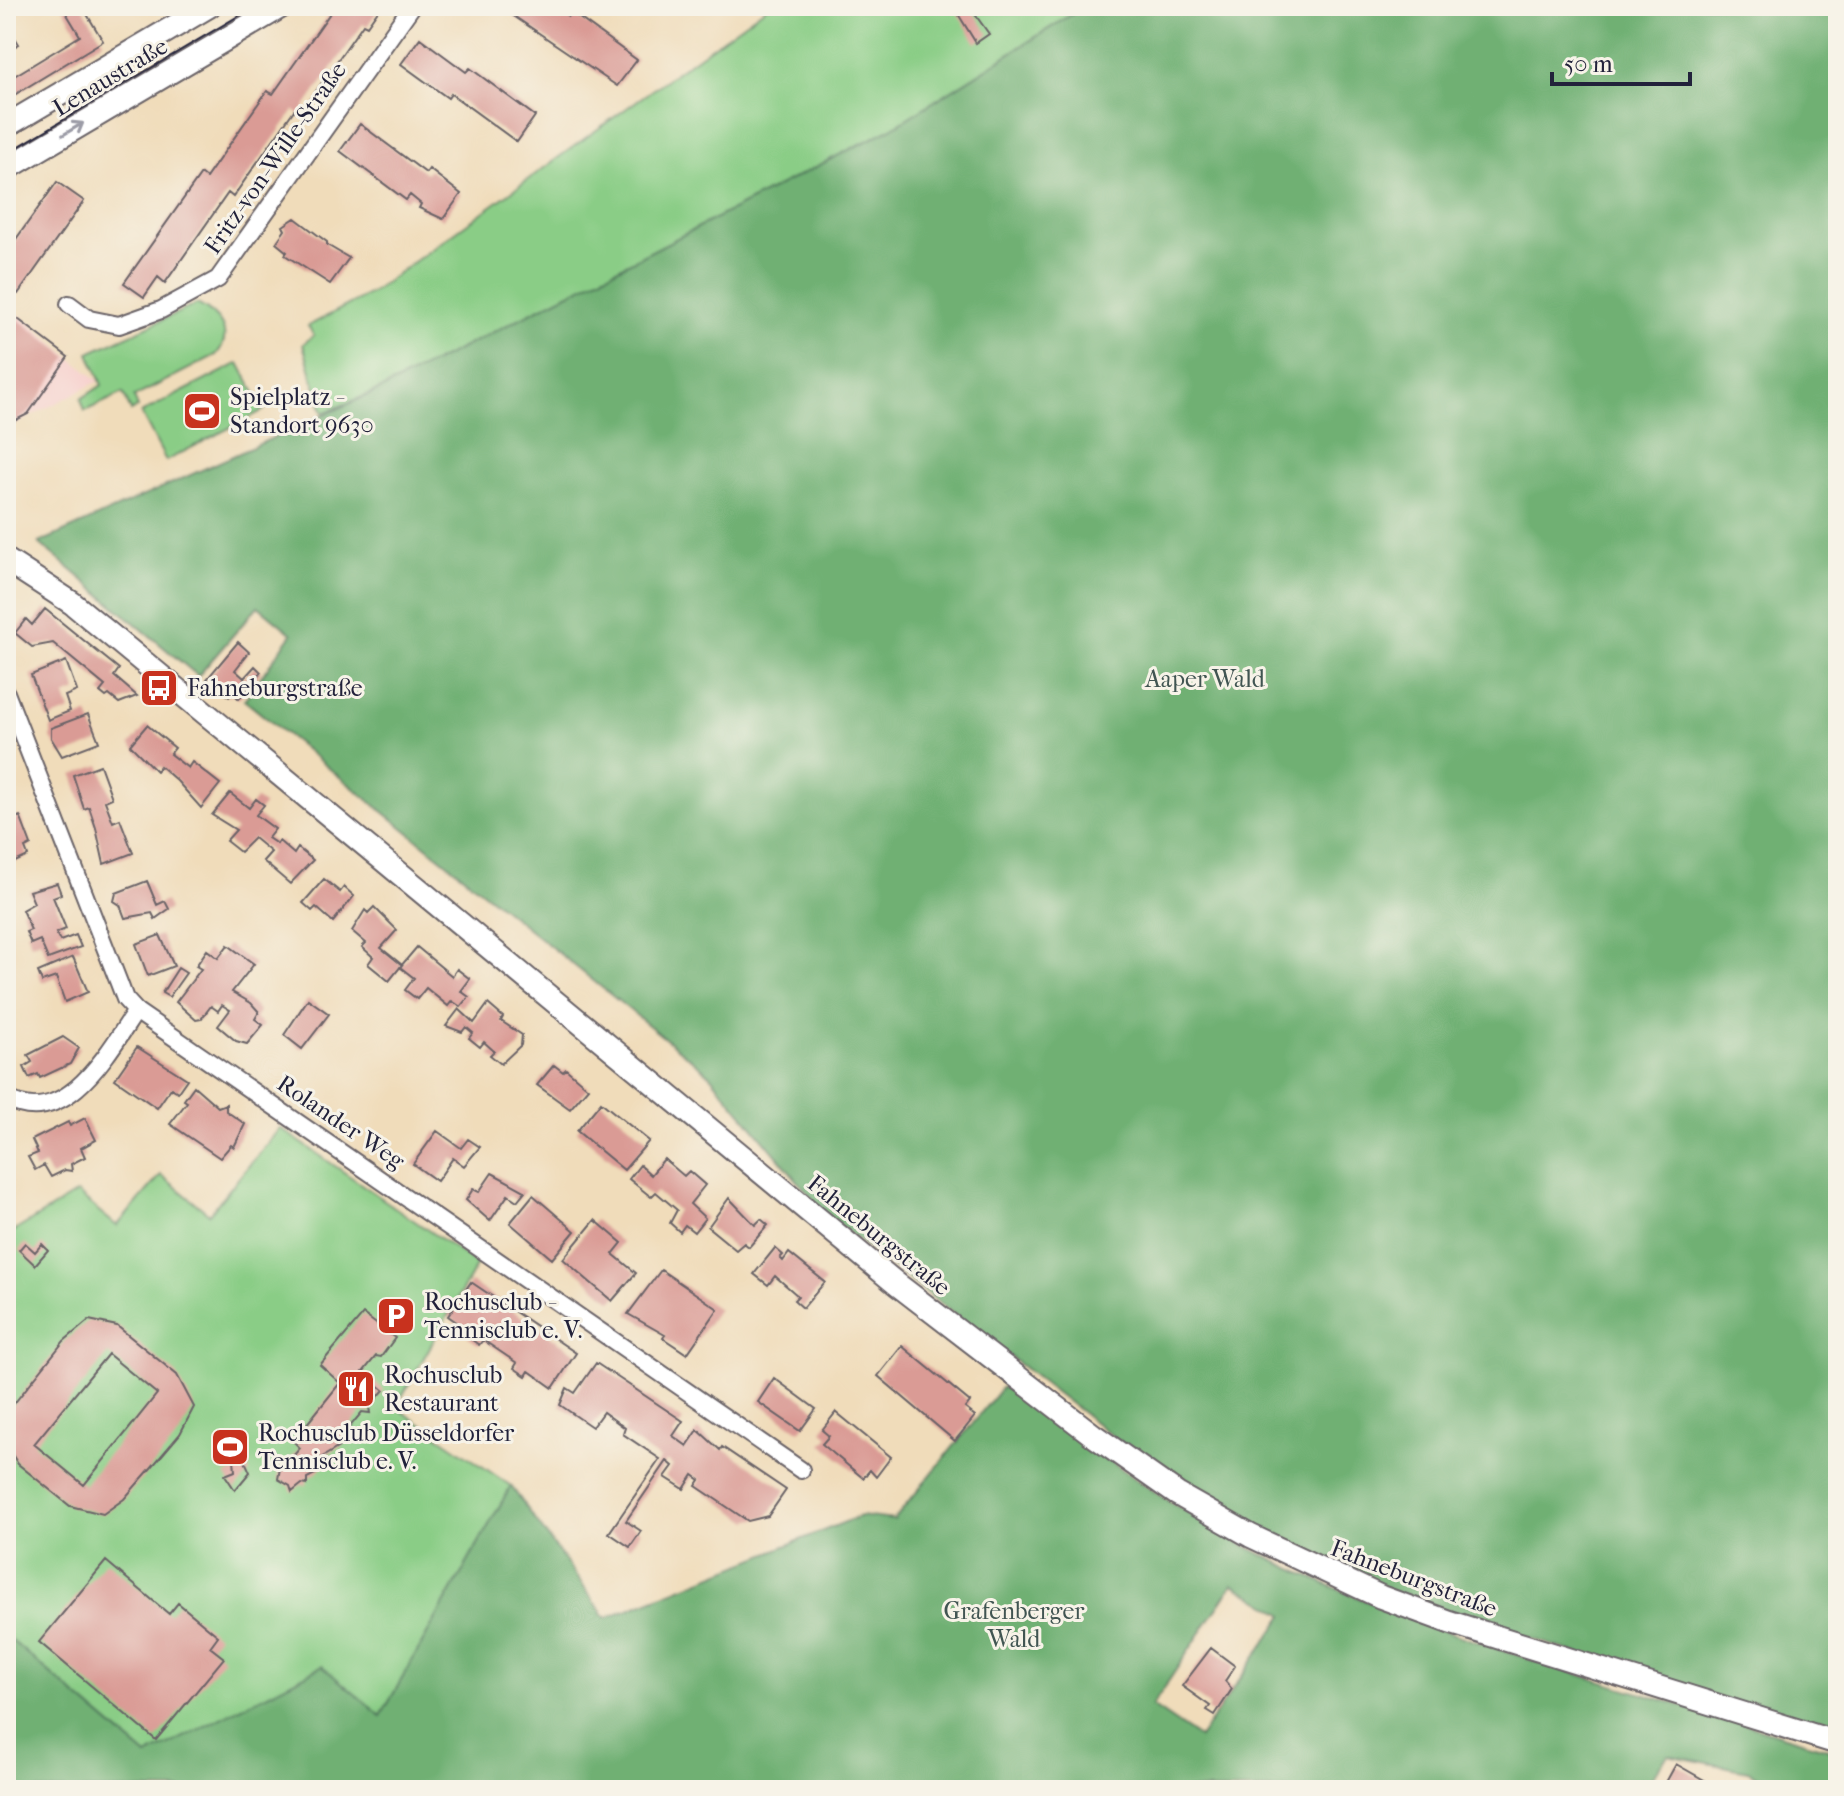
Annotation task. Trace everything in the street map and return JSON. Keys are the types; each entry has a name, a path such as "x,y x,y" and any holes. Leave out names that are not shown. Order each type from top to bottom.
{"street":[{"name":"Lenaustraße","path":"6,126 209,6"},
{"name":"Lenaustraße","path":"6,169 282,6"},
{"name":"Fritz-von-Wille-Straße","path":"69,304 89,319 119,325 161,310 218,279 412,6"},
{"name":"Fahneburgstraße","path":"6,560 72,603 898,1285 1082,1426 1177,1494 1263,1542 1381,1597 1464,1627 1838,1743"},
{"name":"Rolander Weg","path":"6,693 125,999 136,1011 801,1470"},
{"path":"6,1098 25,1107 38,1107 65,1095 91,1077 136,1011"}],"shaded area":[{"path":"6,304 99,381 6,429"}],"green space":[{"path":"768,6 1085,6 892,128 384,388 323,413 303,344 314,335 308,326 371,293"},
{"name":"Aaper Wald","path":"1085,6 1838,6 1838,1736 1385,1592 1180,1488 827,1216 708,1073 244,700 292,634 258,606 198,676 39,543 384,388 892,128"},
{"path":"197,304 222,325 224,339 216,355 134,397 138,407 131,411 123,393 85,411 81,399 102,385 89,353"},
{"name":"Spielplatz - Standort 9630","path":"239,363 264,410 166,461 141,413"},
{"name":"Rochusclub Düsseldorfer Tennisclub e. V.","path":"280,1128 477,1264 396,1407 511,1486 381,1716 147,1756 6,1636 6,1236 77,1193 117,1226 161,1175 209,1214"},
{"name":"Grafenberger Wald","path":"1002,1387 1039,1408 1181,1509 1271,1559 1339,1590 1480,1643 1838,1752 1838,1790 1782,1790 1748,1771 1668,1755 1643,1790 6,1790 6,1636 147,1756 322,1666 381,1716 511,1486 606,1618 860,1516 894,1520","holes":["1233,1584 1284,1615 1199,1738 1152,1706"]}],"building":[{"path":"62,6 82,6 103,41 6,100 6,81 80,36"},
{"path":"335,6 381,6 367,26 363,24 300,114 294,110 233,197 228,193 165,283 158,277 144,297 124,283 201,174 206,178 267,91 273,94"},
{"path":"499,6 554,6 568,16 571,12 637,60 617,86"},
{"path":"969,6 989,34 976,43 955,9"},
{"path":"6,23 19,44 6,51"},
{"path":"420,38 466,72 470,68 535,116 517,142 451,94 448,98 401,64"},
{"path":"360,124 426,173 429,169 461,194 443,219 419,208 421,204 410,195 406,200 340,151"},
{"path":"57,182 84,201 18,294 6,286 6,253"},
{"path":"295,218 327,245 349,258 330,284 285,255 287,252 276,243 285,230 283,226"},
{"path":"6,310 68,357 28,414 10,423 6,420"},
{"path":"45,609 119,669 114,676 137,696 119,703 109,695 106,697 100,692 105,686 53,643 32,647 15,633 26,619 32,625"},
{"path":"238,642 249,652 235,670 244,678 255,666 261,672 239,699 233,693 229,697 207,679"},
{"path":"66,661 77,691 65,696 70,711 48,720 31,675"},
{"path":"88,714 99,742 62,756 51,738 51,728"},
{"path":"147,725 175,748 170,754 188,768 192,762 220,784 201,808 177,781 160,766 156,771 130,745"},
{"path":"100,765 112,798 105,801 113,822 120,819 133,853 104,864 89,807 84,809 73,775"},
{"path":"230,793 249,808 256,799 264,805 256,815 275,829 268,838 277,844 279,841 294,854 298,848 313,860 290,884 263,861 271,852 254,838 240,852 226,841 236,830 212,815"},
{"path":"20,816 31,845 25,848 28,856 13,863 9,854 6,855 6,822"},
{"path":"324,879 340,892 344,887 354,896 333,922 316,907 312,911 303,903"},
{"path":"147,881 157,905 165,901 169,909 155,919 152,913 125,918 120,905 114,901 116,893"},
{"path":"57,883 61,894 53,897 66,929 56,933 60,941 76,935 81,947 48,959 40,940 31,944 26,932 31,930 22,910 34,903 29,891"},
{"path":"374,907 397,930 381,948 402,965 389,981 368,964 373,957 362,947 366,943 352,931 365,910 368,913"},
{"path":"160,935 174,966 148,976 136,944"},
{"path":"228,945 254,964 232,992 251,1003 259,1012 255,1019 263,1025 247,1044 236,1041 218,1026 230,1010 222,1005 218,1011 211,1006 201,1019 196,1020 176,1002 201,969 196,966 207,950 218,958"},
{"path":"417,947 452,976 457,969 470,979 461,991 469,997 461,1007 452,1001 448,1006 426,988 417,999 405,990 414,978 400,967"},
{"path":"73,957 88,992 65,1002 56,977 42,982 38,972"},
{"path":"178,968 186,973 169,997 162,993"},
{"path":"308,999 329,1014 302,1049 284,1035"},
{"path":"488,1004 503,1017 501,1021 522,1035 521,1045 501,1064 490,1055 494,1051 484,1042 480,1047 469,1038 473,1033 466,1027 462,1032 446,1026 459,1009 474,1023"},
{"path":"63,1037 79,1048 70,1064 40,1078 38,1074 29,1078 24,1067 32,1062 28,1055"},
{"path":"137,1047 187,1079 178,1092 171,1088 157,1108 115,1079"},
{"path":"554,1065 563,1072 566,1069 588,1088 570,1109 537,1085"},
{"path":"194,1086 218,1107 226,1104 226,1111 245,1124 234,1147 231,1145 220,1158 170,1124 187,1102 184,1100"},
{"path":"601,1102 649,1141 624,1170 577,1131"},
{"path":"85,1118 96,1140 81,1148 85,1157 71,1164 72,1171 65,1170 51,1177 44,1165 35,1170 28,1157 38,1153 32,1140 68,1122 70,1126"},
{"path":"437,1131 461,1148 468,1139 480,1147 464,1166 453,1158 437,1181 413,1164"},
{"path":"664,1159 684,1176 689,1171 705,1185 690,1204 705,1218 694,1232 685,1225 680,1232 670,1223 677,1210 656,1192 651,1197 629,1179 640,1165 651,1175"},
{"path":"492,1173 525,1191 517,1201 508,1195 490,1221 466,1200 473,1189 479,1192"},
{"path":"533,1195 575,1231 552,1259 510,1223"},
{"path":"729,1198 755,1225 761,1219 768,1225 749,1247 744,1243 736,1250 708,1227"},
{"path":"595,1220 622,1243 613,1254 636,1273 612,1301 563,1259"},
{"path":"25,1243 35,1252 42,1244 48,1250 35,1265 19,1250"},
{"path":"775,1248 783,1255 780,1258 783,1261 789,1253 825,1282 803,1308 794,1300 798,1296 775,1276 768,1285 754,1274"},
{"path":"661,1270 718,1309 687,1354 663,1338 665,1335 628,1314"},
{"path":"471,1282 576,1353 553,1388 529,1371 526,1376 514,1368 517,1363 483,1340 479,1345 468,1337 471,1332 448,1316"},
{"path":"363,1314 395,1338 381,1357 376,1356 363,1372 384,1390 369,1407 370,1413 362,1412 347,1430 342,1445 319,1459 324,1463 317,1473 307,1478 307,1485 302,1484 292,1492 290,1486 278,1479 281,1463 288,1462 300,1448 293,1441 340,1383 320,1365"},
{"path":"89,1320 117,1326 177,1375 194,1407 180,1434 124,1499 103,1514 70,1506 18,1464 6,1445 6,1417 64,1341","holes":["108,1354 157,1394 84,1485 34,1444"]},
{"path":"902,1346 970,1402 965,1408 975,1416 955,1441 878,1376"},
{"path":"596,1363 683,1421 673,1436 687,1446 698,1430 720,1450 722,1447 786,1490 768,1516 748,1521 696,1486 700,1480 693,1475 684,1489 665,1477 673,1466 667,1461 626,1521 641,1531 630,1547 609,1533 660,1459 623,1434 625,1428 603,1412 592,1427 560,1405 567,1388 575,1393"},
{"path":"774,1378 816,1409 800,1431 758,1402"},
{"path":"836,1412 891,1457 876,1477 870,1470 863,1478 822,1444 829,1436 822,1430"},
{"path":"238,1457 245,1461 250,1472 235,1490 225,1475 235,1471 234,1459"},
{"path":"106,1561 169,1614 178,1603 218,1636 210,1647 224,1658 156,1740 39,1642"},
{"path":"1211,1648 1235,1666 1225,1681 1232,1689 1215,1715 1207,1710 1210,1706 1182,1686"},
{"path":"1676,1764 1711,1784 1708,1790 1677,1790 1665,1784"}],"tram line":[{"path":"6,154 255,6"}],"place":[{"name":"Spielplatz - Standort 9630","path":"202,411"},
{"name":"Fahneburgstraße","path":"159,688"},
{"name":"Rochusclub - Tennisclub e. V.","path":"396,1316"},
{"name":"Rochusclub Restaurant","path":"356,1389"},
{"name":"Rochusclub Düsseldorfer Tennisclub e. V.","path":"230,1447"}]}
